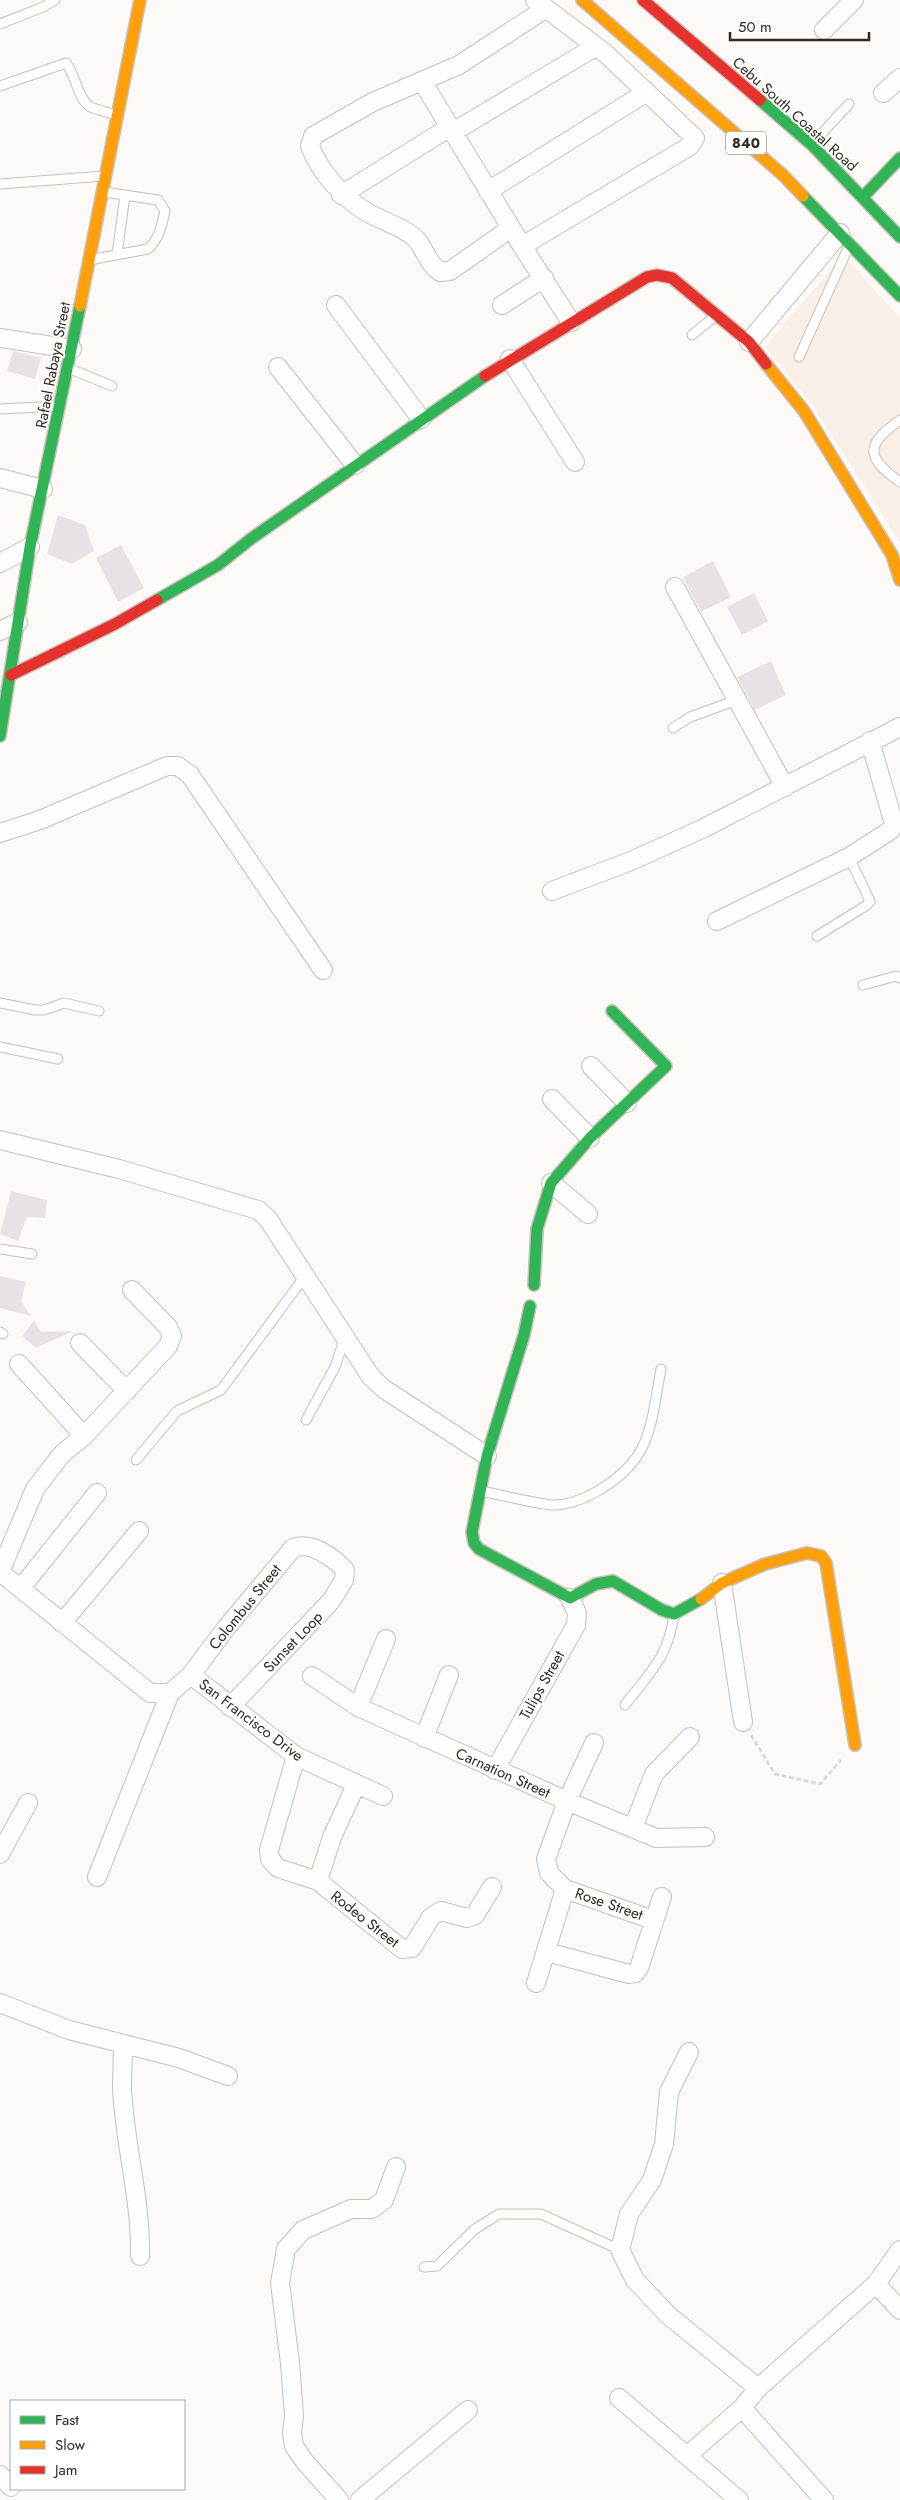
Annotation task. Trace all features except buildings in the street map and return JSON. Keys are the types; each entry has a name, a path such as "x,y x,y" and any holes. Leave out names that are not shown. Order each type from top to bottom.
{"main road":[{"name":"Rafael Rabaya Street","path":"0,736 30,547 61,406 140,0"},
{"name":"840","path":"582,0 784,176 900,296"},
{"name":"Cebu South Coastal Road","path":"642,0 812,145 900,237"},
{"path":"863,197 900,158"},
{"path":"11,675 115,624 218,565 355,465 510,359 647,277 656,275 672,278 750,342 804,412 892,555 900,580"},
{"path":"534,1285 536,1229 551,1183 590,1138 666,1066 612,1011"},
{"path":"530,1306 524,1335 487,1456 472,1532 474,1543 480,1549 570,1598 596,1584 613,1581 662,1610 674,1614 708,1596 722,1583 765,1564 807,1553 821,1556 826,1563 855,1745"}],"street":[{"path":"824,30 854,0"},
{"path":"511,228 450,271 440,272 431,265 415,239 399,228 370,214 341,195 310,146 313,136 373,102 459,65 540,4 595,47 647,92 688,130 694,138 690,146 522,246"},
{"path":"341,195 595,47"},
{"path":"884,93 900,78"},
{"path":"422,81 522,246 571,322"},
{"path":"488,191 647,92"},
{"path":"750,342 845,238"},
{"path":"502,305 544,278"},
{"path":"336,305 421,419"},
{"path":"0,338 72,349"},
{"path":"510,359 574,462"},
{"path":"278,367 355,465"},
{"path":"0,478 43,489"},
{"path":"0,563 30,547"},
{"path":"675,587 785,787"},
{"path":"0,632 18,622"},
{"path":"552,892 631,861 704,828 900,727"},
{"path":"717,922 849,857 891,830 894,824 870,741"},
{"path":"0,833 40,820 167,766 178,766 190,775 323,970"},
{"path":"591,1066 628,1103"},
{"path":"552,1099 590,1138"},
{"path":"0,1140 119,1169 258,1210 268,1219 371,1377 384,1390 487,1456"},
{"path":"551,1183 588,1214"},
{"path":"97,1877 170,1693 150,1693 0,1572 35,1488 62,1454 84,1436 168,1346 172,1336 168,1327 132,1290"},
{"path":"80,1343 126,1391"},
{"path":"19,1364 84,1436"},
{"path":"21,1588 97,1493"},
{"path":"62,1623 139,1531"},
{"name":"Sunset Loop","path":"230,1707 332,1601 344,1580 345,1570 338,1562 310,1546 302,1544"},
{"name":"Colombus Street","path":"191,1675 226,1628 294,1548 302,1544"},
{"path":"722,1583 743,1722"},
{"name":"Tulips Street","path":"495,1770 576,1625 576,1613 570,1598"},
{"path":"358,1707 386,1639"},
{"name":"San Francisco Drive","path":"170,1693 191,1675 230,1707 296,1756 382,1796"},
{"path":"424,1738 449,1675"},
{"name":"Carnation Street","path":"312,1676 358,1707 495,1770 656,1838 705,1837"},
{"path":"633,1828 654,1774 690,1737"},
{"path":"536,1983 565,1889 549,1873 546,1859 567,1801 594,1743"},
{"name":"Rodeo Street","path":"296,1756 269,1850 270,1859 278,1868 318,1882 402,1948 412,1948 431,1917 441,1911 467,1918 475,1915 492,1887"},
{"path":"318,1882 332,1838 356,1785"},
{"path":"0,1854 28,1804"},
{"name":"Rose Street","path":"565,1889 653,1920"},
{"path":"547,1952 629,1974 635,1973 639,1968 662,1897"},
{"path":"0,2003 69,2030 179,2058 228,2076"},
{"path":"123,2044 122,2090 140,2217 140,2256"},
{"path":"689,2052 669,2092 664,2144 652,2180 629,2214 620,2250 635,2280 668,2315 758,2388"},
{"path":"339,2500 305,2462 294,2446 290,2363 280,2283 286,2249 303,2230 351,2209 372,2209 384,2200 396,2167"},
{"path":"688,2455 742,2408 758,2388 876,2284 900,2250"},
{"path":"876,2284 900,2310"},
{"path":"619,2398 739,2500"},
{"path":"742,2408 818,2498"},
{"path":"360,2500 468,2410"},
{"path":"0,2475 10,2486"},
{"path":"14,2490 22,2500"}],"lane":[{"path":"0,24 43,7 54,0"},
{"path":"0,86 66,63 90,106 118,116"},
{"path":"812,145 848,104"},
{"path":"0,184 106,176"},
{"path":"89,260 144,251 154,243 161,228 165,210 158,200 102,192"},
{"path":"117,256 125,195"},
{"path":"798,357 845,238"},
{"path":"692,335 717,315"},
{"path":"68,367 112,386"},
{"path":"0,409 61,406"},
{"path":"900,420 881,434 874,444 875,459 886,472 900,482"},
{"path":"673,728 690,717 737,700"},
{"path":"818,936 867,905 870,901 849,857"},
{"path":"863,985 896,976 900,978"},
{"path":"0,1003 35,1010 64,1003 99,1011"},
{"path":"0,1047 58,1059"},
{"path":"0,1249 32,1254"},
{"path":"136,1460 177,1411 221,1390 305,1276"},
{"path":"306,1420 334,1367 345,1337"},
{"path":"479,1490 552,1505 578,1502 612,1483 637,1459 649,1432 661,1369"},
{"path":"625,1705 660,1660 669,1642 674,1614"},
{"path":"424,2267 437,2266 475,2229 499,2214 541,2214 620,2250"}],"path":[{"path":"743,1722 776,1774 820,1784 855,1745"}],"shaded area":[{"path":"843,255 900,318 900,542 811,403 765,347"}],"traffic: fast":[{"path":"760,100 812,145 900,237"},
{"path":"863,197 900,158"},
{"path":"803,196 900,296"},
{"path":"0,736 30,547 80,306"},
{"path":"157,600 218,565 252,538 485,376"},
{"path":"534,1285 537,1229 551,1183 590,1138 666,1066 612,1011"},
{"path":"530,1306 524,1335 487,1456 472,1532 474,1543 479,1549 570,1598 596,1584 613,1581 662,1610 674,1614 701,1599"}],"traffic: slow":[{"path":"80,306 140,0"},
{"path":"582,0 784,176 803,196"},
{"path":"766,364 804,411 892,555 900,580"},
{"path":"701,1599 722,1583 765,1564 807,1553 821,1556 826,1563 855,1745"}],"traffic: jam":[{"path":"643,0 760,100"},
{"path":"485,376 647,277 657,275 672,278 749,342 766,364"},
{"path":"11,675 115,624 157,600"}]}
